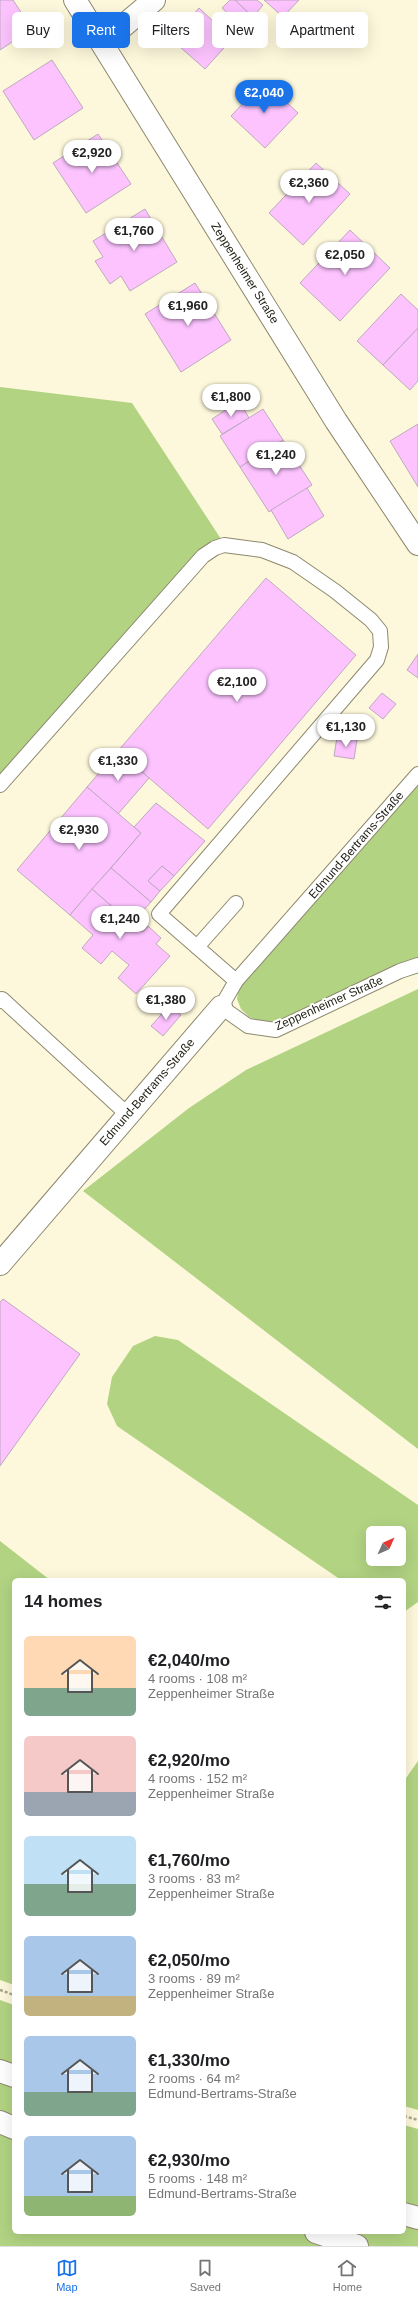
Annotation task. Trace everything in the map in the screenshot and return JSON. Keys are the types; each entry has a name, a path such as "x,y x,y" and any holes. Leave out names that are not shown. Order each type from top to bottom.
{"main road":[{"name":"Zeppenheimer Straße","path":"75,0 83,12"},
{"path":"130,20 154,0"},
{"name":"Zeppenheimer Straße","path":"106,48 336,421 418,544"},
{"name":"Edmund-Bertrams-Straße","path":"0,1264 127,1114 221,1007"},
{"path":"0,2071 12,2075"},
{"path":"0,2122 12,2127"},
{"path":"406,2215 418,2218"},
{"path":"322,2234 357,2246"}],"lane":[{"path":"0,785 198,562 215,548 224,545 262,550 287,559 341,596 371,620 380,631 381,647 377,660 159,914 236,981"},
{"name":"Edmund-Bertrams-Straße","path":"221,1007 236,981 418,774"},
{"path":"197,947 236,903"},
{"name":"Zeppenheimer Straße","path":"221,1007 248,1026 276,1030 400,971 418,965"},
{"path":"1,999 127,1114"}],"path":[{"path":"0,1990 12,1994"},
{"path":"406,2117 418,2120"}],"green space":[{"path":"0,387 132,403 221,539 0,781"},
{"path":"418,783 418,958 377,974 281,1021 269,1025 249,1017 241,1009 237,999 239,986"},
{"path":"418,989 418,1449 83,1191 189,1108 246,1070"},
{"path":"155,1336 178,1340 418,1505 418,1602 406,1611 406,1578 338,1578 117,1426 107,1404 112,1377 133,1346"},
{"path":"0,1541 47,1578 12,1578 12,1984 0,1980"},
{"path":"418,1761 418,2110 406,2107 406,1778"},
{"path":"0,2000 12,2004 12,2234 406,2234 406,2126 418,2129 418,2246 0,2246"}],"building":[{"path":"0,0 13,0 21,12 12,12 12,42 0,50"},
{"path":"230,0 235,0 248,12 226,12 222,8"},
{"path":"235,0 257,0 263,5 257,12 248,12"},
{"path":"264,0 299,0 288,12 277,12"},
{"path":"199,8 203,12 195,12"},
{"path":"204,13 212,20 212,48 224,48 205,69 181,48 204,48"},
{"path":"52,60 83,108 34,140 3,91"},
{"path":"264,81 298,113 265,148 231,116"},
{"path":"98,134 131,184 86,213 53,163"},
{"path":"316,163 350,194 303,245 269,213"},
{"path":"145,209 177,262 130,291 121,276 110,284 95,261 103,257 93,241"},
{"path":"350,230 390,268 340,321 300,283"},
{"path":"195,283 231,340 181,372 145,314"},
{"path":"401,294 418,310 418,328 383,365 357,341"},
{"path":"418,328 418,381 410,390 383,365"},
{"path":"239,401 249,418 222,434 212,419"},
{"path":"263,409 283,440 240,467 220,436"},
{"path":"418,424 418,487 390,441"},
{"path":"283,440 312,485 269,512 240,467"},
{"path":"307,488 324,516 288,539 271,510"},
{"path":"266,578 356,655 208,829 118,751"},
{"path":"418,654 418,678 407,670"},
{"path":"382,693 396,704 383,719 369,708"},
{"path":"337,737 357,740 354,759 334,756"},
{"path":"118,751 149,778 118,814 87,787"},
{"path":"87,787 141,833 70,915 17,870"},
{"path":"156,803 205,841 174,876 162,866 148,881 160,891 151,902 111,868 141,833 134,827"},
{"path":"162,866 174,876 160,891 148,881"},
{"path":"111,868 151,902 132,923 128,920 133,914 125,907 121,907 117,911 92,889"},
{"path":"92,889 117,911 121,907 125,907 133,914 128,920 143,932 148,926 161,938 156,944 170,956 136,994 118,978 129,965 112,951 101,964 82,948 93,935 70,915"},
{"path":"169,1006 181,1015 163,1036 151,1026"},
{"path":"3,1299 80,1354 0,1466 0,1302"}]}
